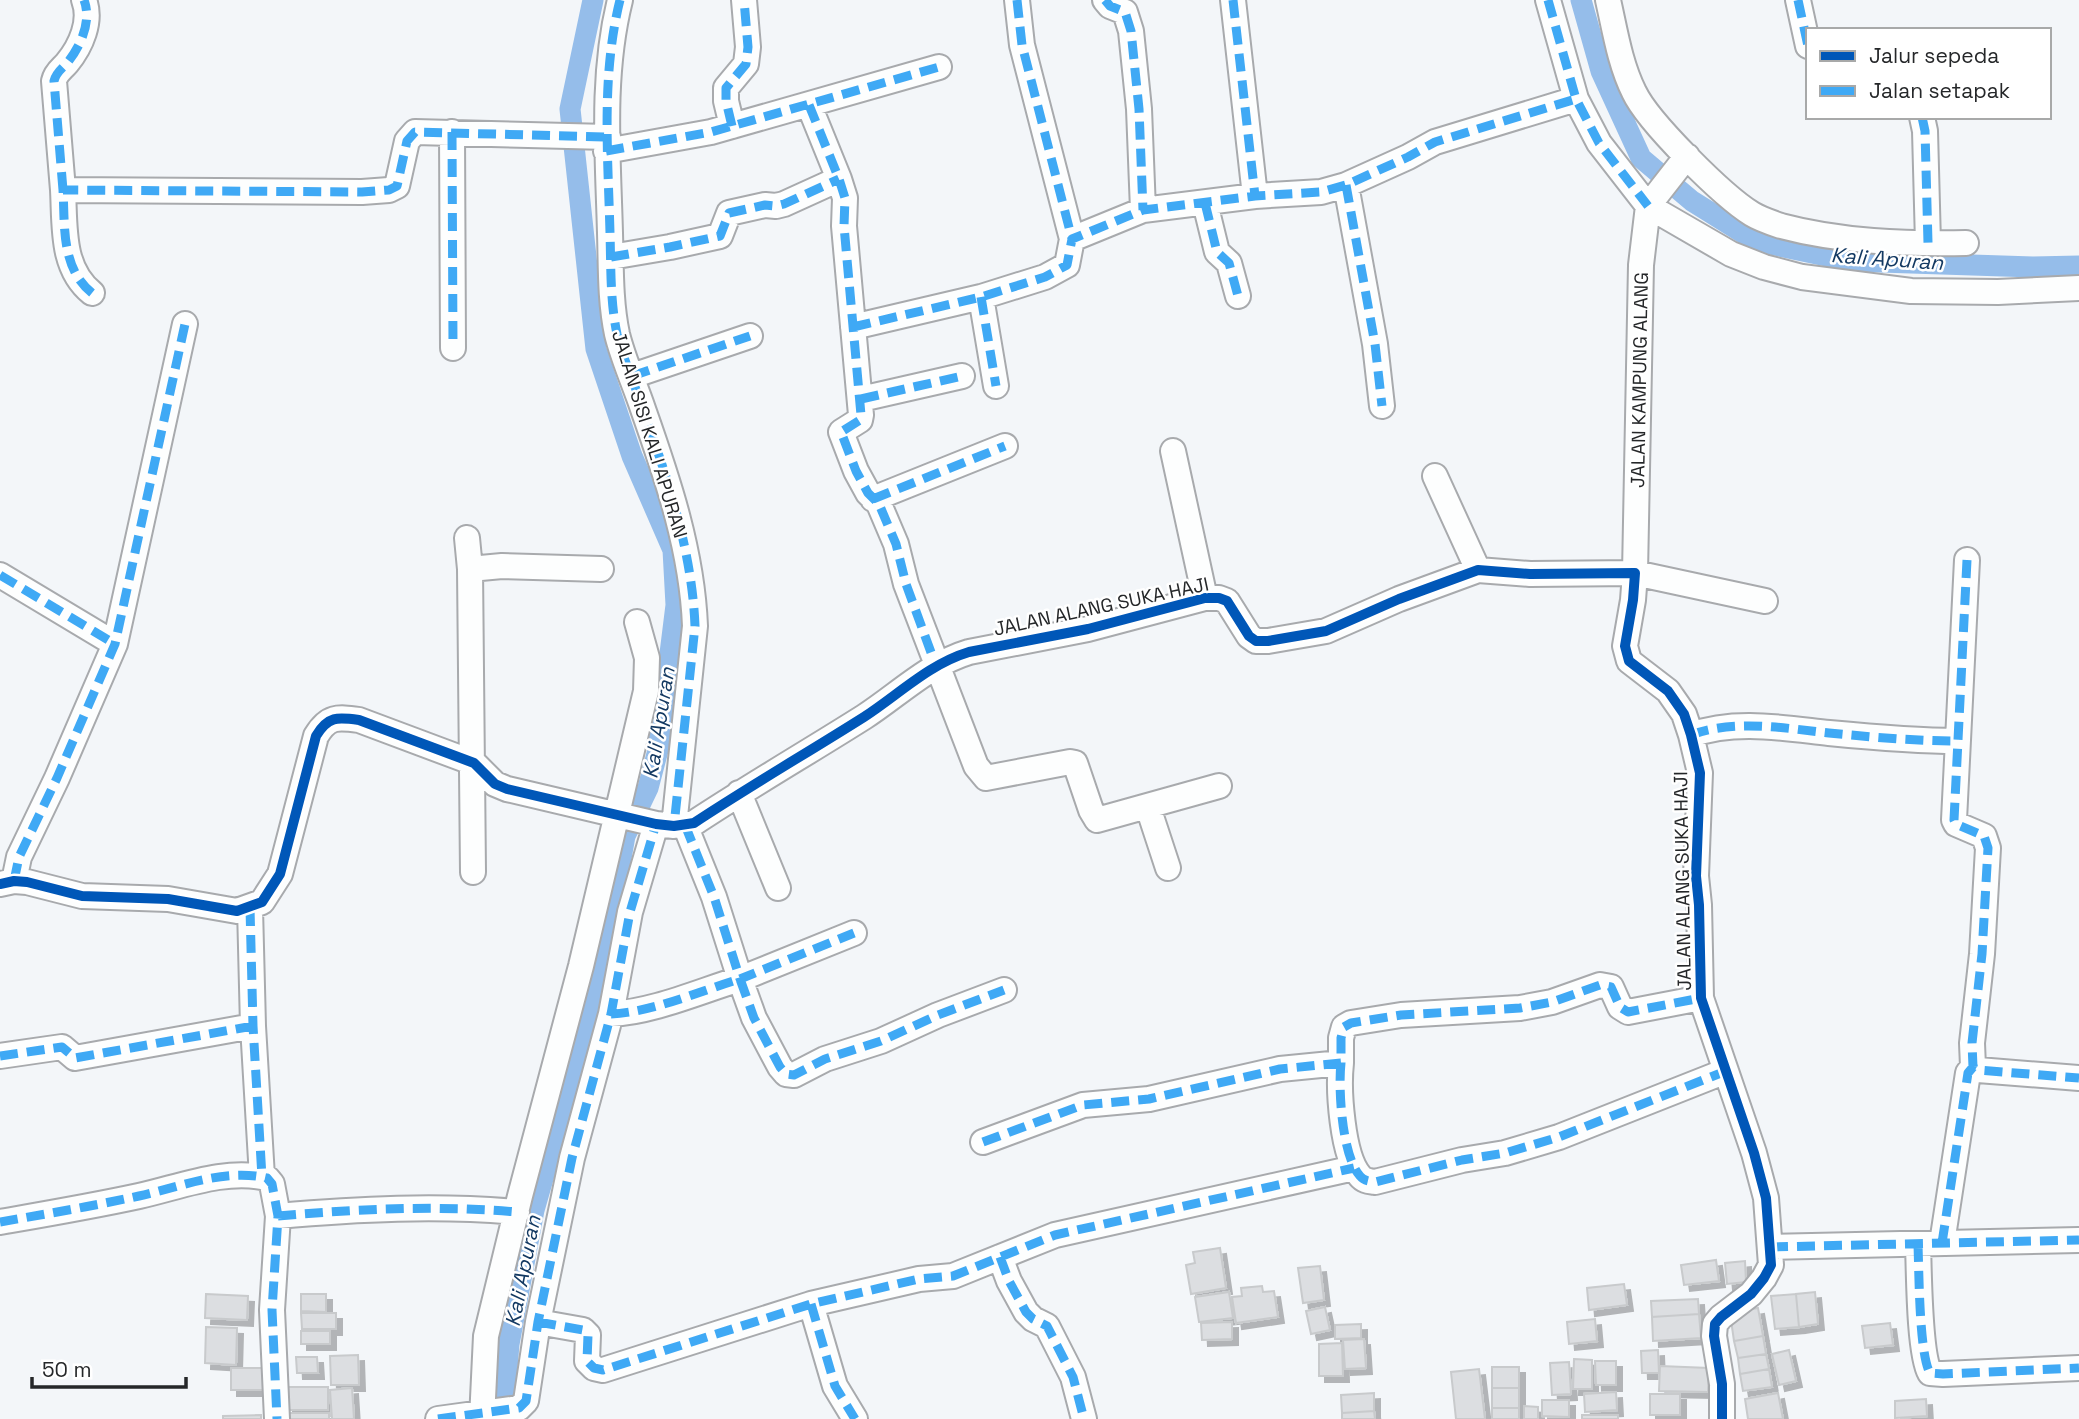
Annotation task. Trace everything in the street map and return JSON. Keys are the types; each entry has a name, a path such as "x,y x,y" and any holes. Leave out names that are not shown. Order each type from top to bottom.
{"street":[{"path":"84,0 88,11 84,34 54,80 70,264 75,276 92,293"},
{"name":"JALAN SISI KALI APURAN","path":"620,0 611,39 603,141 617,334 683,534 694,594 694,637 651,821"},
{"path":"732,126 726,102 726,88 746,64 748,47 744,0"},
{"path":"853,327 981,298 1060,270 1067,265 1072,239 1022,45 1017,0"},
{"path":"1105,0 1110,6 1125,12 1131,31 1139,109 1143,210"},
{"path":"1233,0 1255,196"},
{"path":"1548,0 1576,99 1599,143 1654,199 1731,254 1764,267 1802,277 1910,291 1998,292 2079,288"},
{"path":"1608,0 1627,76 1635,95 1682,163 1753,215 1781,226 1868,241 1966,243"},
{"path":"1798,0 1806,37"},
{"path":"63,190 389,190 397,187 407,141 415,132 552,135 603,141 732,126 939,67"},
{"path":"1072,239 1143,210 1255,196 1321,192 1346,185 1435,142 1576,99"},
{"path":"809,105 845,198 844,226 861,399 860,420 841,432 856,471 873,499 880,504 936,666 976,766 983,777 990,778 1070,762 1077,767 1097,820 1219,786"},
{"path":"1922,119 1928,243"},
{"path":"452,132 453,348"},
{"path":"1654,199 1682,163"},
{"path":"611,257 720,236 729,213 784,204 839,179"},
{"path":"1346,185 1375,344 1382,406"},
{"name":"JALAN KAMPUNG ALANG","path":"1635,573 1641,265 1654,199"},
{"path":"1205,203 1217,252 1229,263 1238,296"},
{"path":"981,298 996,386"},
{"path":"185,324 115,644 57,778 7,882 27,882 82,896 168,899 237,911 250,908 262,902 280,873 316,736 327,721 344,718 359,720 474,763 495,784 507,789 651,821 714,897 754,1018 786,1074 794,1075 825,1059 881,1041 1004,990"},
{"path":"632,376 750,336"},
{"path":"861,399 962,376"},
{"path":"873,499 1005,446"},
{"path":"1172,451 1205,598"},
{"path":"1435,476 1478,570"},
{"path":"467,538 474,763 473,872"},
{"path":"1967,560 1954,820 1956,824 1984,836 1988,848 1983,942 1972,1043 1973,1067 1968,1073 1930,1244 1924,1344 1930,1373 2079,1368"},
{"path":"470,569 502,566 601,569"},
{"name":"JALAN ALANG SUKA HAJI","path":"651,821 694,823 866,716 936,666 969,652 1088,629 1205,598 1227,601 1249,636 1256,641 1268,641 1325,631 1399,599 1478,570 1530,574 1635,573 1625,646 1629,661 1668,691 1684,714 1691,735 1700,772 1696,876 1702,998 1766,1198 1770,1265 1764,1278 1751,1294 1715,1324 1722,1419"},
{"path":"1635,573 1765,601"},
{"path":"0,575 115,644"},
{"path":"438,1419 484,1415 519,1408 526,1401 528,1394 538,1322 572,1158 611,1014 651,821 647,658 637,622"},
{"path":"1691,735 1714,728 1751,725 1872,737 1957,741"},
{"path":"739,793 778,888"},
{"path":"1148,807 1168,868"},
{"path":"484,1415 486,1336 581,966 651,821"},
{"path":"250,908 253,1026 262,1177"},
{"path":"611,1014 628,1013 654,1006 740,979 854,933"},
{"path":"1702,998 1629,1012 1620,1007 1611,987 1600,985 1552,1002 1520,1008 1401,1015 1351,1023 1343,1029 1339,1076 1345,1144 1354,1168 1363,1179 1375,1182 1462,1160 1505,1153 1559,1137 1726,1071"},
{"path":"0,1056 62,1047 75,1058 253,1026"},
{"path":"983,1142 1083,1105 1149,1099 1280,1069 1341,1063"},
{"path":"1973,1067 1978,1070 2079,1078"},
{"path":"538,1322 583,1330 588,1335 587,1361 594,1368 603,1370 811,1304 919,1279 953,1276 1055,1235 1354,1168"},
{"path":"0,1222 139,1196 222,1177 267,1178 272,1184 278,1216 272,1310 277,1419"},
{"path":"278,1216 378,1209 473,1208 517,1212"},
{"path":"1770,1247 2079,1240"},
{"path":"1000,1257 1009,1281 1026,1312 1047,1326 1073,1377 1084,1419"},
{"path":"811,1304 835,1387 855,1419"}],"building":[{"path":"1220,1248 1226,1288 1191,1294 1186,1265 1195,1263 1193,1252"},
{"path":"1716,1260 1719,1281 1684,1285 1681,1265"},
{"path":"1745,1261 1746,1282 1727,1284 1725,1263"},
{"path":"1320,1266 1324,1300 1303,1303 1298,1268"},
{"path":"1624,1284 1627,1305 1589,1310 1587,1288"},
{"path":"1262,1286 1263,1292 1274,1291 1278,1317 1236,1323 1232,1297 1242,1296 1241,1288"},
{"path":"1229,1292 1233,1318 1199,1322 1195,1297"},
{"path":"1815,1292 1818,1324 1799,1327 1796,1294"},
{"path":"206,1294 248,1296 247,1320 205,1318"},
{"path":"301,1294 326,1294 326,1312 301,1311"},
{"path":"1796,1294 1799,1327 1775,1329 1771,1296"},
{"path":"1698,1299 1699,1314 1652,1317 1651,1301"},
{"path":"1325,1307 1330,1330 1311,1334 1306,1311"},
{"path":"1758,1308 1763,1336 1734,1341 1730,1313"},
{"path":"301,1313 336,1313 336,1329 302,1329"},
{"path":"1699,1314 1701,1338 1653,1341 1652,1317"},
{"path":"1595,1319 1597,1341 1569,1344 1567,1322"},
{"path":"1232,1322 1232,1339 1202,1340 1201,1323"},
{"path":"1890,1323 1893,1345 1865,1348 1862,1326"},
{"path":"1361,1324 1361,1338 1335,1339 1335,1325"},
{"path":"206,1327 237,1328 236,1365 205,1363"},
{"path":"301,1331 330,1331 330,1344 301,1344"},
{"path":"1763,1336 1766,1354 1738,1358 1734,1341"},
{"path":"1364,1339 1366,1368 1345,1369 1343,1340"},
{"path":"1342,1343 1343,1376 1319,1376 1319,1344"},
{"path":"1658,1350 1659,1373 1642,1373 1641,1351"},
{"path":"1789,1350 1796,1381 1779,1385 1772,1354"},
{"path":"1766,1354 1769,1369 1740,1374 1738,1358"},
{"path":"358,1355 359,1385 331,1385 330,1356"},
{"path":"296,1357 317,1357 318,1373 297,1373"},
{"path":"1574,1359 1592,1360 1592,1389 1573,1389"},
{"path":"1595,1361 1616,1361 1616,1385 1596,1385"},
{"path":"1569,1362 1571,1394 1552,1395 1550,1363"},
{"path":"1660,1366 1709,1368 1708,1392 1659,1391"},
{"path":"1492,1367 1519,1367 1519,1388 1492,1388"},
{"path":"231,1368 270,1368 270,1390 231,1390"},
{"path":"1479,1369 1485,1419 1456,1419 1451,1372"},
{"path":"1769,1369 1772,1387 1743,1391 1740,1374"},
{"path":"287,1387 328,1387 328,1410 287,1410"},
{"path":"352,1388 354,1419 332,1419 330,1390"},
{"path":"1492,1388 1519,1388 1519,1408 1492,1408"},
{"path":"1616,1392 1617,1410 1585,1412 1584,1394"},
{"path":"1374,1393 1374,1411 1342,1413 1341,1395"},
{"path":"1778,1393 1783,1419 1748,1419 1745,1399"},
{"path":"1650,1394 1680,1394 1680,1415 1650,1415"},
{"path":"1926,1399 1927,1416 1895,1418 1895,1401"},
{"path":"1542,1400 1569,1400 1569,1417 1542,1416"},
{"path":"1524,1406 1538,1407 1538,1419 1524,1419"},
{"path":"1492,1408 1519,1408 1519,1419 1492,1419"},
{"path":"1374,1411 1375,1419 1342,1419 1342,1413"},
{"path":"289,1413 329,1413 329,1419 289,1419"},
{"path":"261,1415 261,1419 223,1419 223,1416"},
{"path":"1582,1415 1618,1415 1618,1419 1582,1419"}],"waterway":[{"name":"Kali Apuran","path":"503,1419 509,1344 534,1210 580,1049 609,926 625,836 648,788 658,750 676,605 673,550 632,456 596,349 570,109 593,0"},
{"name":"Kali Apuran","path":"1581,0 1601,71 1641,158 1692,201 1756,241 1850,261 2079,266"}],"marked path":[{"path":"63,190 54,81 77,49 84,33 87,16 84,0"},
{"path":"620,0 610,58 607,116 613,309 617,334 661,462 684,543 695,626 674,826"},
{"path":"732,126 726,88 746,64 748,47 744,0"},
{"path":"1017,0 1022,45 1072,239"},
{"path":"1105,0 1110,6 1125,12 1131,31 1139,109 1143,210"},
{"path":"1233,0 1255,196"},
{"path":"1548,0 1576,99 1599,143 1648,206"},
{"path":"1798,0 1806,37"},
{"path":"606,151 711,132 939,67"},
{"path":"853,327 981,297 1045,277 1067,265 1072,239 1143,210 1255,196 1321,192 1346,185 1435,142 1576,99"},
{"path":"809,105 845,198 844,226 861,415 860,420 841,432 856,471 868,493 879,504 896,544 906,584 936,666"},
{"path":"1922,119 1928,243"},
{"path":"92,293 82,283 70,259 65,232 63,190 389,190 397,186 407,141 415,132 608,137"},
{"path":"452,132 453,348"},
{"path":"611,257 720,236 729,213 784,204 839,179"},
{"path":"1346,185 1375,344 1382,406"},
{"path":"1205,203 1217,252 1229,263 1238,296"},
{"path":"981,297 996,386"},
{"path":"14,881 19,857 57,778 115,644 185,324"},
{"path":"632,376 750,336"},
{"path":"861,399 962,376"},
{"path":"873,499 1005,446"},
{"path":"1967,560 1954,820 1956,824 1984,836 1988,848 1982,954 1972,1043 1973,1067 1978,1070 2079,1078"},
{"path":"0,575 115,644"},
{"path":"1691,735 1725,727 1759,726 1957,741"},
{"path":"438,1419 519,1408 526,1401 538,1322 572,1158 611,1014 630,912 656,824"},
{"path":"685,825 714,897 740,979 854,933"},
{"path":"250,908 253,1026 262,1177"},
{"path":"611,1014 660,1005 740,979 754,1018 780,1067 786,1074 794,1075 825,1059 881,1041 938,1015 1004,990"},
{"path":"983,1142 1083,1105 1149,1099 1280,1069 1341,1063 1341,1038 1344,1027 1351,1023 1401,1015 1520,1008 1552,1002 1600,985 1611,987 1620,1007 1628,1012 1701,998"},
{"path":"0,1056 62,1047 75,1058 253,1026"},
{"path":"1341,1063 1341,1105 1349,1154 1360,1176 1375,1182 1462,1160 1505,1153 1559,1137 1726,1071"},
{"path":"1942,1243 1968,1073 1973,1067"},
{"path":"538,1322 583,1330 588,1335 587,1361 594,1368 603,1370 811,1304 919,1279 953,1276 1055,1235 1354,1168"},
{"path":"0,1222 122,1200 219,1177 235,1175 267,1178 272,1184 278,1216 272,1310 277,1419"},
{"path":"278,1216 398,1209 517,1212"},
{"path":"1770,1247 2079,1240"},
{"path":"1918,1244 1922,1331 1930,1373 2079,1368"},
{"path":"1000,1257 1009,1281 1026,1312 1047,1326 1073,1377 1084,1419"},
{"path":"811,1304 835,1386 855,1419"}],"cycle path":[{"path":"0,884 27,882 82,896 168,899 237,911 262,902 280,874 316,736 334,719 359,720 474,763 495,784 507,789 674,826 694,823 864,717 927,672 969,652 1088,629 1205,598 1227,601 1249,636 1256,641 1268,641 1326,631 1399,599 1478,570 1530,574 1635,573 1625,646 1629,661 1668,691 1684,714 1691,735 1700,773 1696,876 1701,998 1754,1153 1766,1198 1771,1265 1751,1294 1715,1324 1714,1336 1722,1384 1722,1419"}]}
